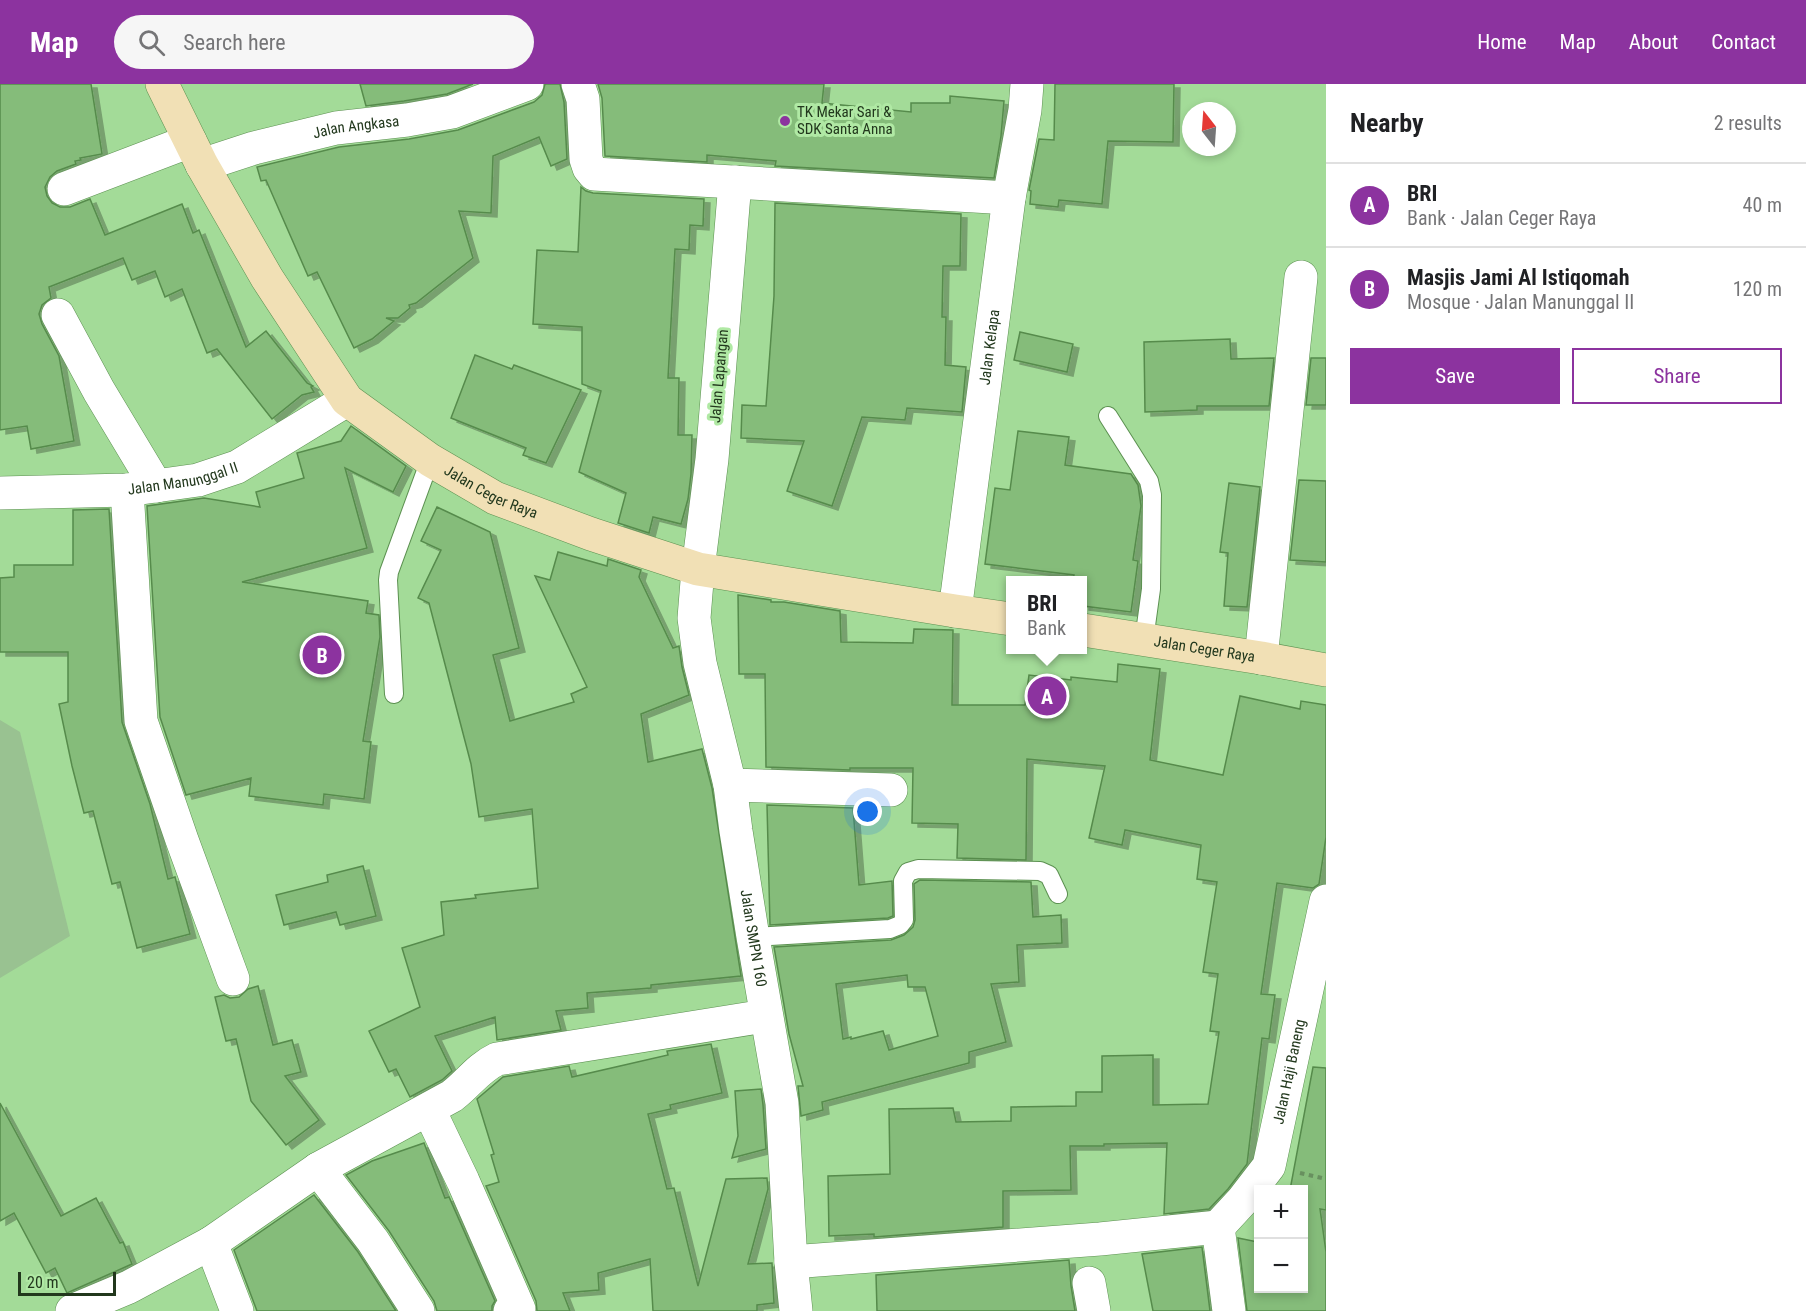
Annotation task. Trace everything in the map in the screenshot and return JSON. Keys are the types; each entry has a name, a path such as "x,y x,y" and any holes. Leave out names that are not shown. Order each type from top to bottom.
{"main road":[{"name":"Jalan Ceger Raya","path":"162,84 196,153 267,278 347,400 430,460 495,498 591,534 698,568 1006,618"},
{"name":"Jalan Ceger Raya","path":"1087,631 1326,670"}],"street":[{"path":"578,84 583,99 586,159 594,174 1009,198"},
{"name":"Jalan Kelapa","path":"955,611 1009,198 1025,110 1027,84"},
{"name":"Jalan Angkasa","path":"64,189 196,153 254,148 336,128 452,112 514,86"},
{"name":"Jalan Lapangan","path":"698,568 712,459 735,182"},
{"path":"1261,658 1301,277"},
{"path":"58,315 99,391 142,488 141,721 233,979"},
{"name":"Jalan Manunggal II","path":"0,493 142,488 198,480 237,467 347,400"},
{"name":"Jalan SMPN 160","path":"698,568 694,618 700,663 730,785 765,1016 782,1103 796,1311"},
{"path":"730,785 891,790"},
{"name":"Jalan Haji Baneng","path":"1218,1227 1269,1166 1326,901"},
{"path":"72,1311 134,1299 318,1169 452,1096 465,1087 481,1068 497,1059 765,1016"},
{"path":"429,1110 463,1181 516,1310"},
{"path":"318,1169 373,1241 418,1311"},
{"path":"791,1262 1100,1239 1218,1227 1229,1311"},
{"path":"211,1243 237,1311"}],"lane":[{"path":"1108,416 1149,481 1152,495 1151,589 1144,640"},
{"path":"394,694 389,572 430,460"},
{"path":"753,937 890,929 900,925 904,920 903,880 908,872 918,869 1040,871 1049,874 1058,894"}],"green space":[{"path":"0,720 20,732 70,936 0,978"}],"building":[{"path":"0,84 91,84 102,154 80,158 81,160 75,161 76,164 57,171 50,177 45,187 52,203 60,207 70,207 90,199 105,235 182,204 193,233 199,230 246,347 266,331 307,383 313,386 311,387 314,392 302,395 272,419 217,349 207,353 182,289 165,297 155,271 132,280 123,258 49,287 51,298 42,305 39,314 59,356 74,441 31,449 27,426 0,430"},
{"path":"360,84 473,84 447,94 366,106"},
{"path":"545,84 560,84 564,102 567,159 551,166 539,137 493,156 491,213 459,211 473,258 416,303 409,305 410,308 398,318 386,318 394,321 372,339 354,348 317,272 308,276 266,180 261,181 257,167 339,147 409,139 458,130 534,102 542,95"},
{"path":"598,84 824,84 822,103 911,112 911,103 950,103 950,96 1004,101 994,178 775,166 776,161 707,155 707,162 605,156 602,98"},
{"path":"1055,84 1174,84 1173,142 1108,141 1102,204 1059,200 1058,207 1030,204 1031,191 1029,190 1039,139 1054,140"},
{"path":"581,187 593,193 704,199 703,226 690,225 689,250 675,249 668,378 679,378 678,435 692,435 688,499 681,524 653,517 649,533 618,523 626,493 579,472 601,391 582,384 582,327 533,324 537,250 578,252"},
{"path":"775,203 961,214 960,266 943,266 942,317 946,317 945,365 966,367 962,412 907,408 905,420 862,417 832,506 787,491 804,441 741,438 742,405 766,406 774,296"},
{"path":"1020,332 1073,344 1067,372 1014,360"},
{"path":"1230,339 1231,359 1274,358 1269,406 1197,406 1197,410 1145,412 1144,342"},
{"path":"475,355 512,369 514,365 581,390 546,463 523,455 526,448 451,418"},
{"path":"1311,358 1326,358 1326,405 1306,405"},
{"path":"351,426 406,466 393,492 345,468 367,548 242,582 368,601 366,613 379,615 380,637 363,741 371,742 364,799 324,794 323,805 249,796 251,778 186,795 160,717 147,506 204,498 260,507 256,492 304,478 297,453 341,441"},
{"path":"1018,431 1069,437 1065,465 1131,474 1138,485 1141,506 1133,560 1138,561 1131,612 1087,606 1087,576 985,564 995,488 1010,490"},
{"path":"1299,480 1326,481 1326,562 1290,560"},
{"path":"1229,483 1260,487 1247,607 1224,606 1228,553 1220,552"},
{"path":"437,507 490,532 519,648 493,655 510,721 574,702 571,694 587,687 535,576 550,580 558,552 607,566 608,559 641,570 639,577 673,648 679,646 689,695 641,714 648,762 702,749 712,788 741,976 651,985 651,988 587,993 588,1008 556,1011 561,1030 497,1040 495,1017 435,1036 452,1071 442,1080 410,1097 396,1069 389,1072 369,1031 420,1007 402,948 444,935 441,902 476,898 475,895 538,888 532,809 479,817 471,764 429,603 418,598 441,550 421,541"},
{"path":"109,509 122,722 150,804 168,879 175,877 190,934 137,948 120,882 112,884 93,811 84,813 72,766 59,704 68,702 68,652 0,652 0,578 14,577 14,565 73,565 73,510"},
{"path":"738,595 771,600 771,602 840,611 841,642 913,643 914,629 953,630 952,705 1025,705 1029,675 1117,682 1118,664 1160,669 1150,760 1223,775 1240,696 1300,709 1301,701 1326,705 1326,837 1319,884 1313,888 1277,883 1261,994 1275,995 1269,1039 1262,1038 1247,1164 1209,1209 1164,1214 1167,1143 1070,1146 1071,1190 1003,1191 1003,1227 874,1237 874,1234 829,1236 828,1176 890,1174 889,1109 953,1108 956,1122 1011,1121 1011,1107 1076,1106 1076,1092 1102,1092 1102,1056 1153,1055 1153,1105 1208,1104 1219,1032 1210,1031 1218,974 1203,972 1217,882 1197,879 1201,845 1125,830 1122,845 1089,838 1105,766 1027,759 1026,860 957,858 958,824 912,823 913,768 850,768 850,770 766,767 765,674 739,674"},
{"path":"767,805 853,808 859,885 892,881 893,916 770,925"},
{"path":"363,866 376,916 340,925 336,912 284,925 276,895 328,882 327,875"},
{"path":"920,880 1031,882 1033,917 1061,915 1062,943 1017,945 1019,982 991,984 1006,1042 969,1052 969,1063 822,1102 823,1110 801,1116 798,1086 803,1086 789,1034 774,947 891,940 904,935 913,927 915,920 914,884","holes":["907,975 908,987 925,987 938,1036 889,1050 883,1031 843,1039 836,984"]},
{"path":"258,986 273,1045 292,1040 301,1072 285,1076 319,1120 286,1145 251,1101 236,1039 226,1041 215,997 224,995 230,998 239,997 248,989"},
{"path":"711,1044 722,1093 670,1105 671,1109 648,1114 667,1189 674,1188 698,1286 726,1179 767,1178 768,1189 748,1264 772,1263 774,1303 757,1305 757,1311 653,1311 650,1259 598,1273 599,1290 563,1293 570,1311 537,1311 536,1301 486,1186 499,1182 491,1155 494,1154 477,1099 503,1077 569,1066 572,1077 668,1055 667,1051"},
{"path":"1313,1067 1326,1068 1326,1210 1320,1209 1326,1252 1326,1311 1247,1311 1238,1238 1254,1241 1254,1293 1308,1293 1308,1185 1291,1185"},
{"path":"761,1089 766,1149 732,1158 738,1136 735,1091"},
{"path":"0,1103 61,1216 96,1198 120,1243 123,1242 132,1264 67,1293 55,1268 46,1273 14,1213 0,1221"},
{"path":"424,1143 445,1198 449,1197 495,1301 492,1311 437,1311 434,1301 389,1231 346,1175 372,1161"},
{"path":"314,1195 358,1252 396,1311 257,1311 234,1250"},
{"path":"1202,1247 1210,1311 1153,1311 1142,1254"},
{"path":"1069,1260 1075,1311 877,1311 876,1275"}],"place":[{"name":"TK Mekar Sari & SDK Santa Anna","path":"785,121"},
{"name":"Masjis Jami Al Istiqomah","path":"322,655"},
{"name":"BRI","path":"1047,696"}]}
